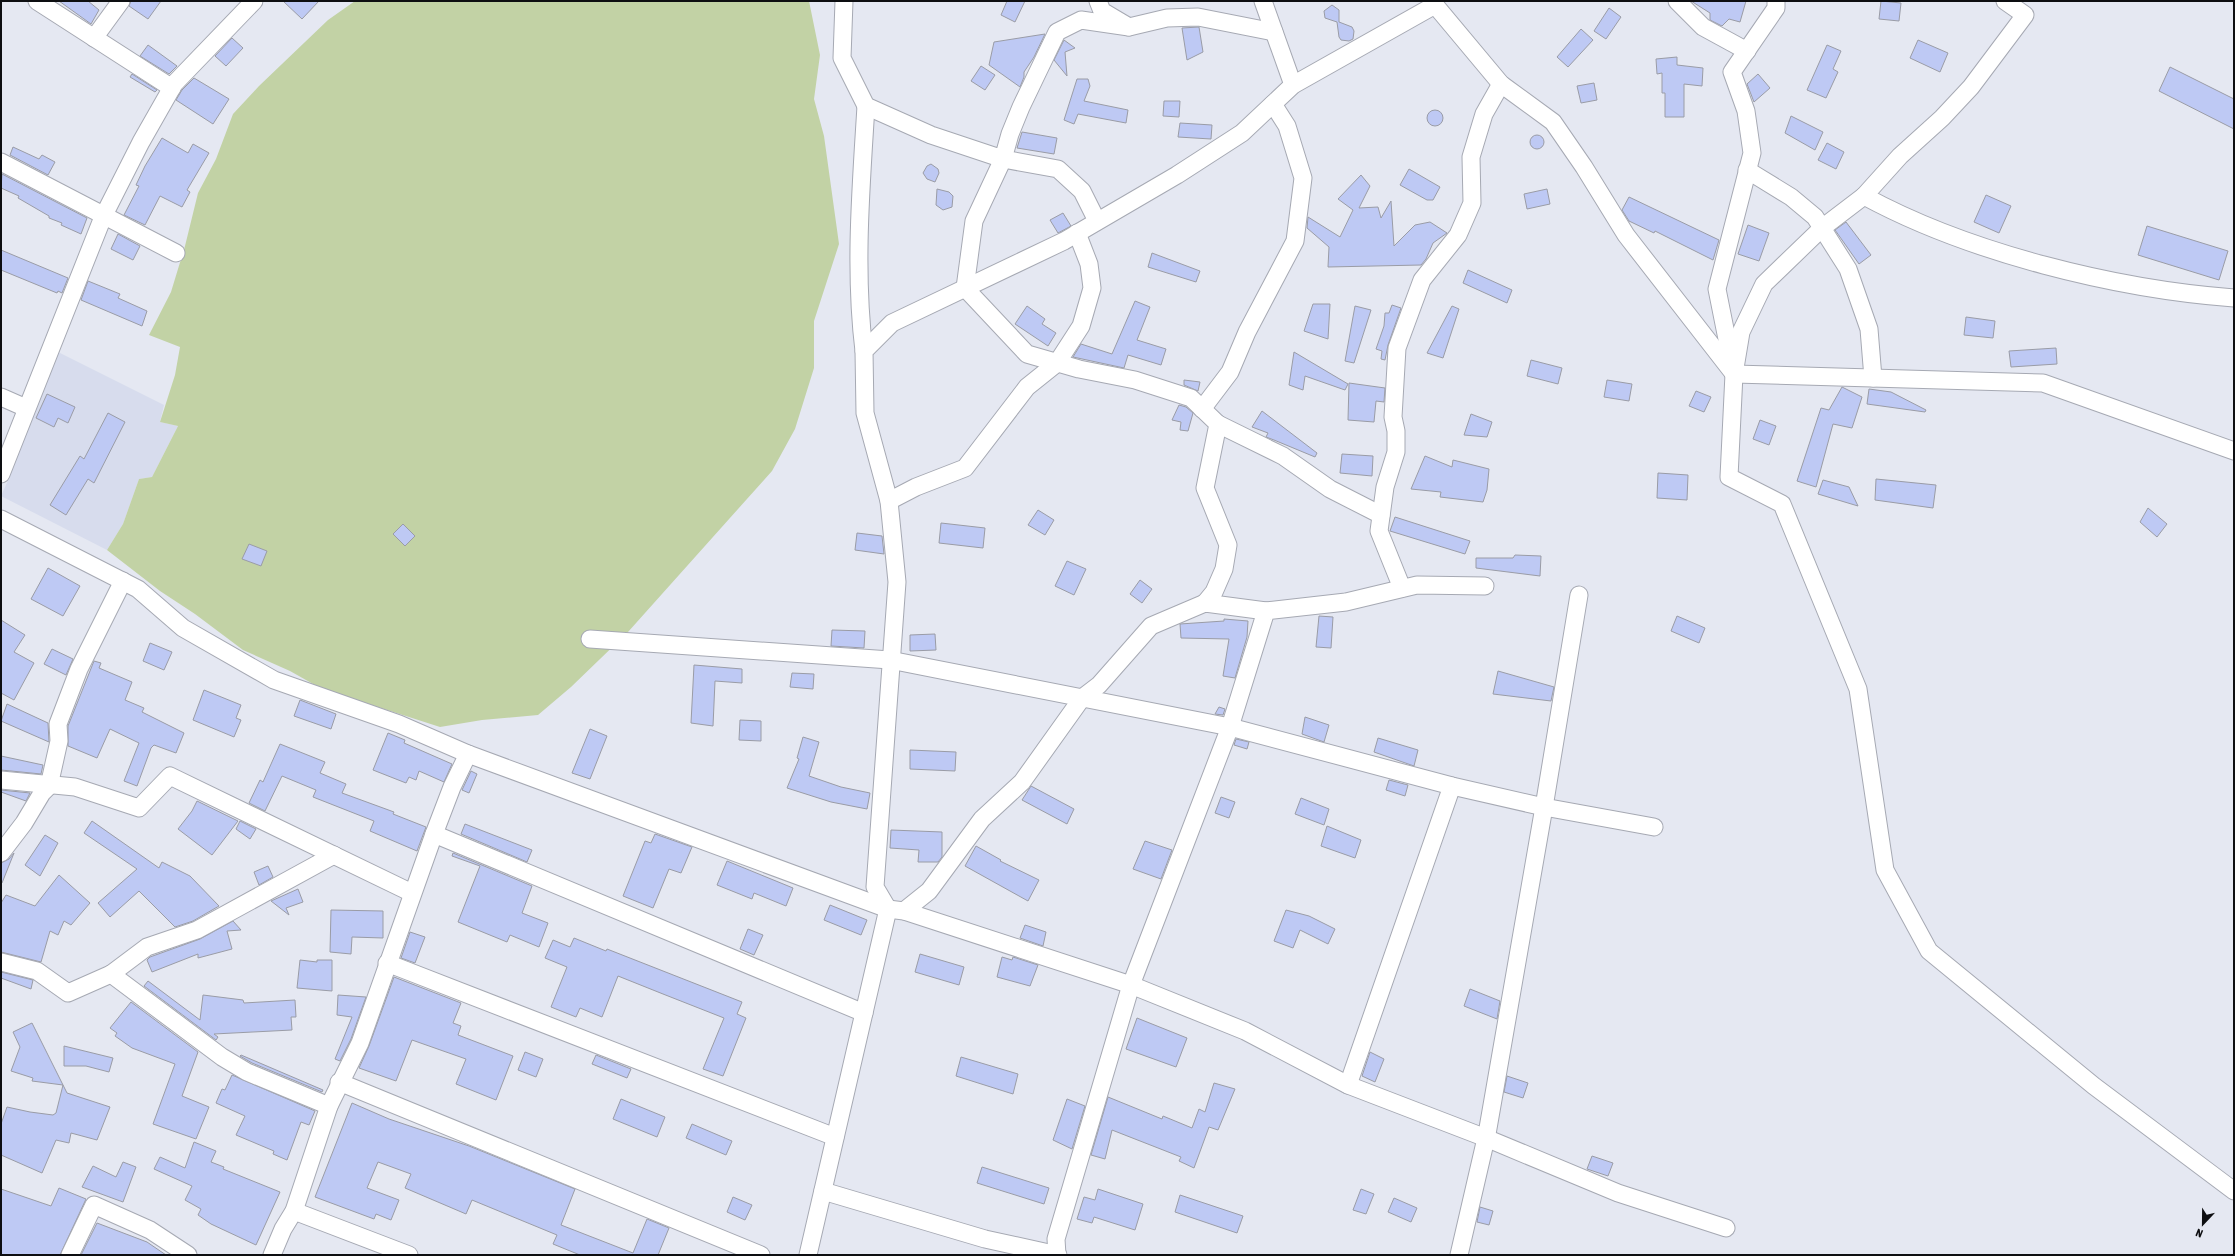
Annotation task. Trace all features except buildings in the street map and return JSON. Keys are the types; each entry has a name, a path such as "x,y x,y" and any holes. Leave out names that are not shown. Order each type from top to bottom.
{"street":[{"path":"37,1 172,88"},
{"path":"94,38 121,1"},
{"path":"1,474 103,217 141,142 174,84 254,1"},
{"path":"844,1 842,58 866,106 860,219 860,316 864,351 865,413 889,501 897,582 890,660 875,887 896,910"},
{"path":"1098,1 1102,12 1129,27"},
{"path":"1263,1 1293,85"},
{"path":"1677,1 1703,27 1747,51"},
{"path":"1734,374 1717,289 1752,153 1746,111 1732,72 1776,8 1776,1"},
{"path":"2005,1 2025,15 1971,87 1942,118 1900,156 1864,196 1822,228 1764,284 1741,332 1734,374 1729,477 1782,504 1858,689 1885,870 1929,951 2094,1086 2234,1191"},
{"path":"864,351 892,323 1077,233 1177,175 1242,133 1293,85 1435,3 1501,84 1553,122 1584,167 1626,235 1734,374"},
{"path":"965,288 974,221 1004,159 1021,107 1057,32 1081,20 1129,27 1167,18 1198,17 1274,32"},
{"path":"1402,588 1379,531 1385,487 1396,452 1394,401 1397,348 1422,280 1458,235 1472,203 1471,157 1484,114 1501,84"},
{"path":"1202,409 1230,372 1247,332 1295,241 1303,178 1287,126 1273,104"},
{"path":"866,106 931,135 1004,159 1058,169 1082,191 1097,221"},
{"path":"1,162 103,217 176,253"},
{"path":"1747,170 1791,197 1815,217 1848,269 1869,330 1873,378"},
{"path":"1864,196 1892,211 1982,246 2049,265 2104,280 2234,298"},
{"path":"889,501 916,487 965,468 1027,387 1057,363 1081,326 1092,288 1089,264 1077,233"},
{"path":"965,288 1027,354 1057,363 1135,380 1191,398 1218,424 1283,456 1330,489 1381,515"},
{"path":"1734,374 2043,383 2234,451"},
{"path":"1,397 26,408"},
{"path":"808,1255 864,1013 896,910 930,891 982,819 1022,782 1082,698 1099,685 1150,626 1205,603 1214,592 1224,569 1228,545 1204,488 1218,424"},
{"path":"1,519 138,588 183,628 274,680 400,724 468,754 896,910 1131,985 1245,1031 1348,1085 1486,1138 1618,1193 1726,1228"},
{"path":"1,852 24,823 42,793 49,786 59,741 58,724 79,669 123,581"},
{"path":"1205,603 1266,611 1346,602 1417,585 1486,586"},
{"path":"1459,1255 1486,1138 1544,808 1579,595"},
{"path":"823,1190 985,1239 1058,1255 1056,1239 1131,985 1230,728 1266,611"},
{"path":"590,639 890,660 1230,728 1452,786 1544,808 1654,827"},
{"path":"272,1255 283,1229 294,1211 329,1106 339,1082 360,1043 434,834 452,787 468,754"},
{"path":"1,780 49,786 75,787 139,808 170,776 412,893"},
{"path":"1348,1085 1452,786"},
{"path":"434,834 864,1013"},
{"path":"1,962 37,971 68,993 111,974 147,947 197,930 334,855"},
{"path":"388,963 835,1137"},
{"path":"111,974 222,1057 247,1072 329,1106"},
{"path":"339,1082 761,1255"},
{"path":"70,1255 94,1205 150,1230 188,1255"},
{"path":"294,1211 409,1255"}],"shaded area":[{"path":"58,352 164,405 160,422 178,426 152,477 139,479 123,524 107,550 1,496 10,476 24,433"}],"green space":[{"path":"355,1 809,1 820,55 814,99 824,136 839,244 814,321 814,368 795,429 772,471 628,632 571,687 538,715 482,720 440,727 322,689 290,671 243,650 195,614 160,591 107,550 123,524 139,479 152,477 178,426 160,422 175,375 180,347 149,335 171,292 185,246 198,193 216,159 233,114 259,86 328,20"}]}
